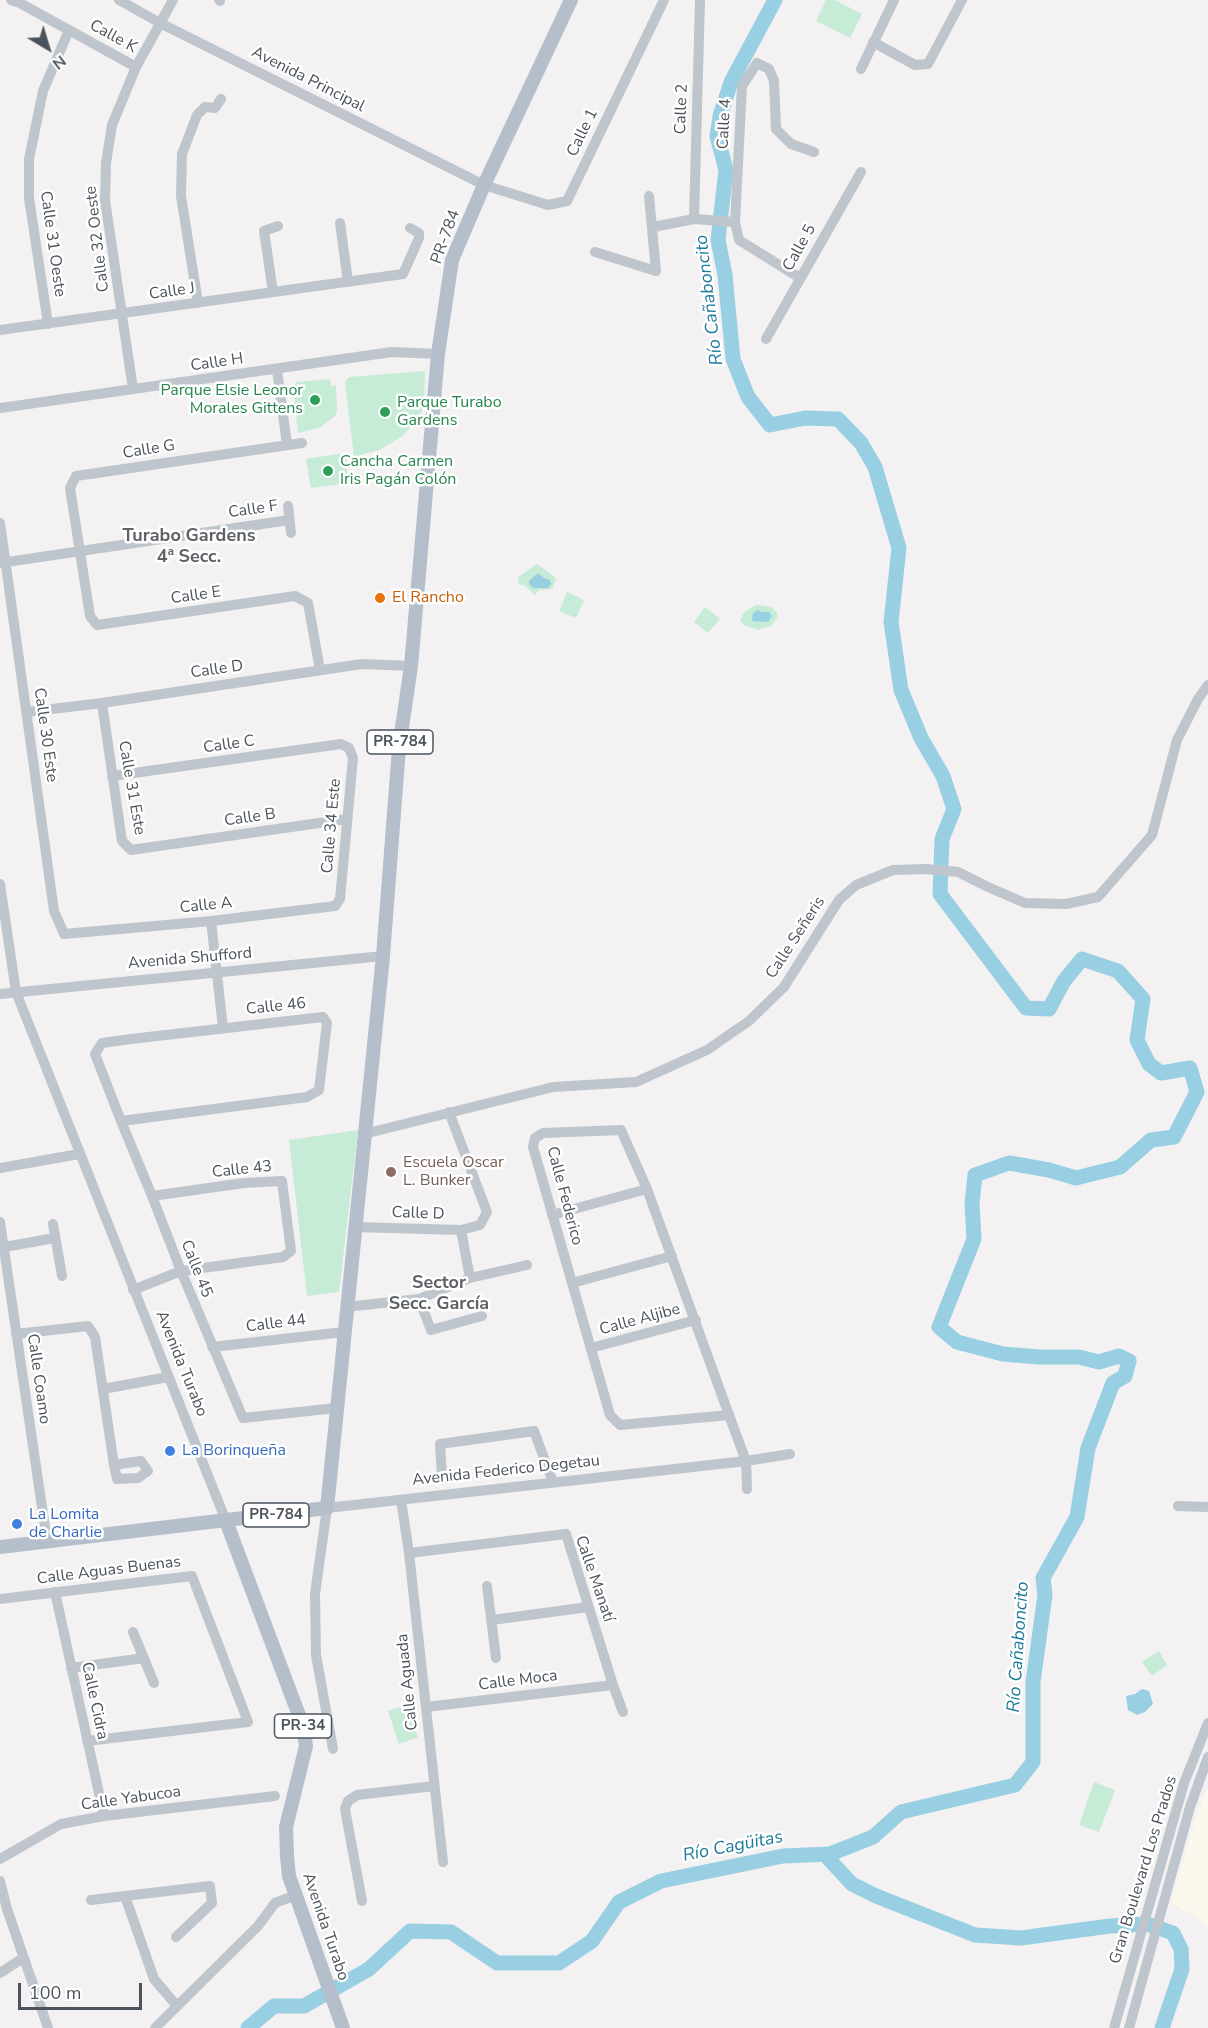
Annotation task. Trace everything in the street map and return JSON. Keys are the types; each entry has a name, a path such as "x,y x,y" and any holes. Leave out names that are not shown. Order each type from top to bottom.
{"main road":[{"name":"PR-784","path":"327,1508 383,956 399,748 411,666 438,354 452,260 484,185 571,0"},
{"name":"Avenida Federico Degetau","path":"0,1547 327,1508"},
{"name":"Avenida Turabo","path":"225,1521 303,1726 306,1746 286,1827 288,1866 343,2028"}],"street":[{"path":"0,3 4,0"},
{"name":"Calle K","path":"11,0 136,67"},
{"name":"Avenida Principal","path":"119,0 160,23 484,185"},
{"name":"Calle 32 Oeste","path":"134,389 105,200 106,163 112,125 136,67 173,0"},
{"name":"Calle 1","path":"484,185 548,205 567,201 664,0"},
{"name":"Calle 2","path":"693,219 700,0"},
{"path":"861,69 894,0"},
{"path":"873,42 915,66 928,64 962,0"},
{"name":"Calle 31 Oeste","path":"48,324 29,198 29,159 43,91 69,30"},
{"name":"Calle 4","path":"731,222 742,86 757,63 769,69 774,81 776,129 791,144 814,152"},
{"path":"198,303 181,196 182,154 197,115 205,108 215,108 221,99"},
{"name":"Calle 5","path":"766,339 861,172"},
{"path":"595,252 656,271 649,196"},
{"path":"653,226 693,219 731,222 739,240 800,278"},
{"path":"340,223 348,282"},
{"path":"273,292 264,231 278,226"},
{"name":"Calle J","path":"0,330 403,274 419,233 410,228"},
{"name":"Calle H","path":"0,408 392,352 438,354"},
{"path":"277,370 287,444"},
{"name":"Calle G","path":"79,550 70,488 76,476 302,443"},
{"path":"288,506 291,533"},
{"name":"Calle F","path":"2,562 289,520"},
{"name":"Calle 30 Este","path":"0,523 2,562 27,712 54,911 64,934 79,933"},
{"name":"Calle E","path":"79,550 90,616 97,625 296,597 308,603 320,670"},
{"name":"Calle D","path":"27,712 362,664 411,666"},
{"name":"Calle Señeris","path":"364,1134 553,1088 636,1082 707,1050 749,1021 784,987 839,900 856,885 893,870 926,869 957,872 1025,903 1066,904 1098,897 1152,835 1177,740 1198,699 1208,686"},
{"name":"Calle 31 Este","path":"102,703 122,842 131,850 157,846"},
{"name":"Calle C","path":"112,776 341,744 349,748"},
{"name":"Calle 34 Este","path":"335,906 340,899 352,758 349,748"},
{"name":"Calle B","path":"157,846 347,819"},
{"name":"Avenida Turabo","path":"0,884 16,992 225,1521"},
{"name":"Calle A","path":"79,933 211,921 335,906"},
{"path":"211,921 223,1028"},
{"name":"Avenida Shufford","path":"0,994 383,956"},
{"name":"Calle 46","path":"102,1043 323,1017 327,1023 319,1090 307,1096 122,1120"},
{"name":"Calle 45","path":"102,1043 95,1054 181,1271 243,1418 336,1408"},
{"name":"Calle D","path":"354,1227 460,1230 480,1225 487,1212 449,1112"},
{"name":"Calle Federico","path":"729,1415 620,1425 610,1415 533,1147 535,1138 543,1133 621,1130 647,1189 746,1461 747,1489"},
{"path":"0,1168 79,1154"},
{"name":"Calle 43","path":"133,1290 181,1271 284,1257 291,1251 282,1181 152,1196"},
{"path":"552,1215 647,1189"},
{"name":"Calle Coamo","path":"0,1222 47,1541"},
{"path":"53,1224 62,1276"},
{"path":"460,1230 470,1278"},
{"path":"4,1247 55,1238"},
{"path":"572,1283 672,1256"},
{"path":"346,1306 419,1299 470,1278 527,1264"},
{"path":"419,1299 432,1330 482,1316"},
{"name":"Calle Aljibe","path":"591,1348 696,1320"},
{"path":"16,1334 88,1326 95,1337 114,1465"},
{"name":"Calle 44","path":"212,1347 344,1332"},
{"path":"103,1389 168,1377"},
{"path":"442,1477 440,1444 534,1431 553,1482"},
{"name":"Avenida Federico Degetau","path":"327,1508 790,1455"},
{"name":"Calle Aguada","path":"401,1500 409,1553 443,1862"},
{"path":"1178,1506 1208,1508"},
{"path":"327,1508 315,1594 316,1655 333,1749"},
{"name":"Calle Manatí","path":"409,1553 566,1534 623,1712"},
{"name":"Calle Aguas Buenas","path":"0,1599 192,1576 248,1722 87,1741"},
{"path":"487,1586 496,1658"},
{"name":"Calle Cidra","path":"55,1592 104,1816"},
{"path":"492,1620 588,1607"},
{"path":"133,1632 154,1683"},
{"path":"71,1668 144,1658"},
{"name":"Calle Moca","path":"426,1707 613,1685"},
{"name":"Gran Boulevard Los Prados","path":"1114,2028 1184,1783 1208,1723"},
{"name":"Gran Boulevard Los Prados","path":"1129,2028 1190,1807 1208,1757"},
{"path":"362,1901 345,1809 348,1801 357,1795 434,1786"},
{"name":"Calle Yabucoa","path":"0,1859 61,1824 104,1816 275,1797"},
{"path":"0,1881 7,1910 48,2028"},
{"path":"91,1900 210,1886 212,1903 176,1936"},
{"path":"155,2028 258,1926 275,1904 296,1894"},
{"path":"125,1896 154,1979 177,2006"},
{"path":"0,1972 23,1958"}],"shaded area":[{"path":"1208,1786 1208,1928 1201,1920 1171,1903 1195,1820"}],"green space":[{"path":"826,0 835,0 862,14 850,38 816,21"},
{"name":"Parque Turabo Gardens","path":"425,371 424,405 418,420 401,437 379,450 354,457 345,383 347,379"},
{"name":"Parque Elsie Leonor Morales Gittens","path":"330,379 331,386 336,386 337,412 335,416 319,428 298,433 293,385 297,382"},
{"name":"Cancha Carmen Iris Pagán Colón","path":"345,453 349,483 311,488 306,459"},
{"path":"537,564 556,580 552,589 539,590 535,595 524,585 519,585 518,577"},
{"path":"567,592 584,600 576,618 559,611"},
{"path":"757,605 772,607 777,613 777,618 771,626 760,630 745,626 740,620 745,611"},
{"path":"705,607 720,619 708,633 694,622"},
{"path":"358,1130 339,1292 307,1296 289,1140"},
{"path":"1159,1651 1167,1665 1152,1676 1142,1662"},
{"path":"406,1705 418,1737 399,1744 388,1711"},
{"path":"1094,1782 1115,1790 1099,1832 1079,1825"}],"water":[{"path":"538,573 550,580 551,584 548,588 533,588 529,584 529,581"},
{"path":"758,610 769,612 772,616 768,622 752,621 753,613"},
{"path":"1142,1689 1149,1691 1153,1704 1145,1712 1137,1715 1128,1710 1126,1696"}],"waterway":[{"name":"Río Cañaboncito","path":"248,2028 274,2006 304,2006 369,1969 410,1931 451,1932 497,1963 559,1963 592,1941 619,1902 661,1881 783,1856 830,1854 873,1837 901,1812 1015,1785 1033,1762 1033,1682 1045,1595 1043,1578 1077,1517 1088,1448 1113,1383 1125,1376 1129,1361 1119,1356 1099,1362 1079,1357 1003,1354 957,1342 939,1327 974,1239 972,1204 975,1175 1009,1163 1049,1170 1076,1178 1120,1167 1151,1140 1174,1137 1197,1092 1190,1068 1161,1073 1149,1064 1137,1040 1143,999 1118,971 1082,959 1064,981 1049,1009 1026,1008 940,894 942,839 954,809 943,776 921,738 901,690 891,622 899,548 875,467 861,443 838,419 805,418 770,425 748,397 733,359 725,275 718,240 726,170 717,136 720,116 731,82 775,0"},
{"name":"Río Cagüitas","path":"825,1855 852,1884 876,1896 975,1935 1021,1938 1110,1926 1147,1924 1173,1933 1181,1949 1182,1969 1162,2028"}],"place":[{"name":"Parque Elsie Leonor Morales Gittens","path":"315,400"},
{"name":"Parque Turabo Gardens","path":"385,412"},
{"name":"Cancha Carmen Iris Pagán Colón","path":"328,471"},
{"name":"El Rancho","path":"380,598"},
{"name":"Escuela Oscar L. Bunker","path":"391,1172"},
{"name":"La Borinqueña","path":"170,1451"},
{"name":"La Lomita de Charlie","path":"17,1524"}],"district":[{"name":"Turabo Gardens 4ª Secc.","path":"189,547"},
{"name":"Sector Secc. García","path":"439,1294"}]}
